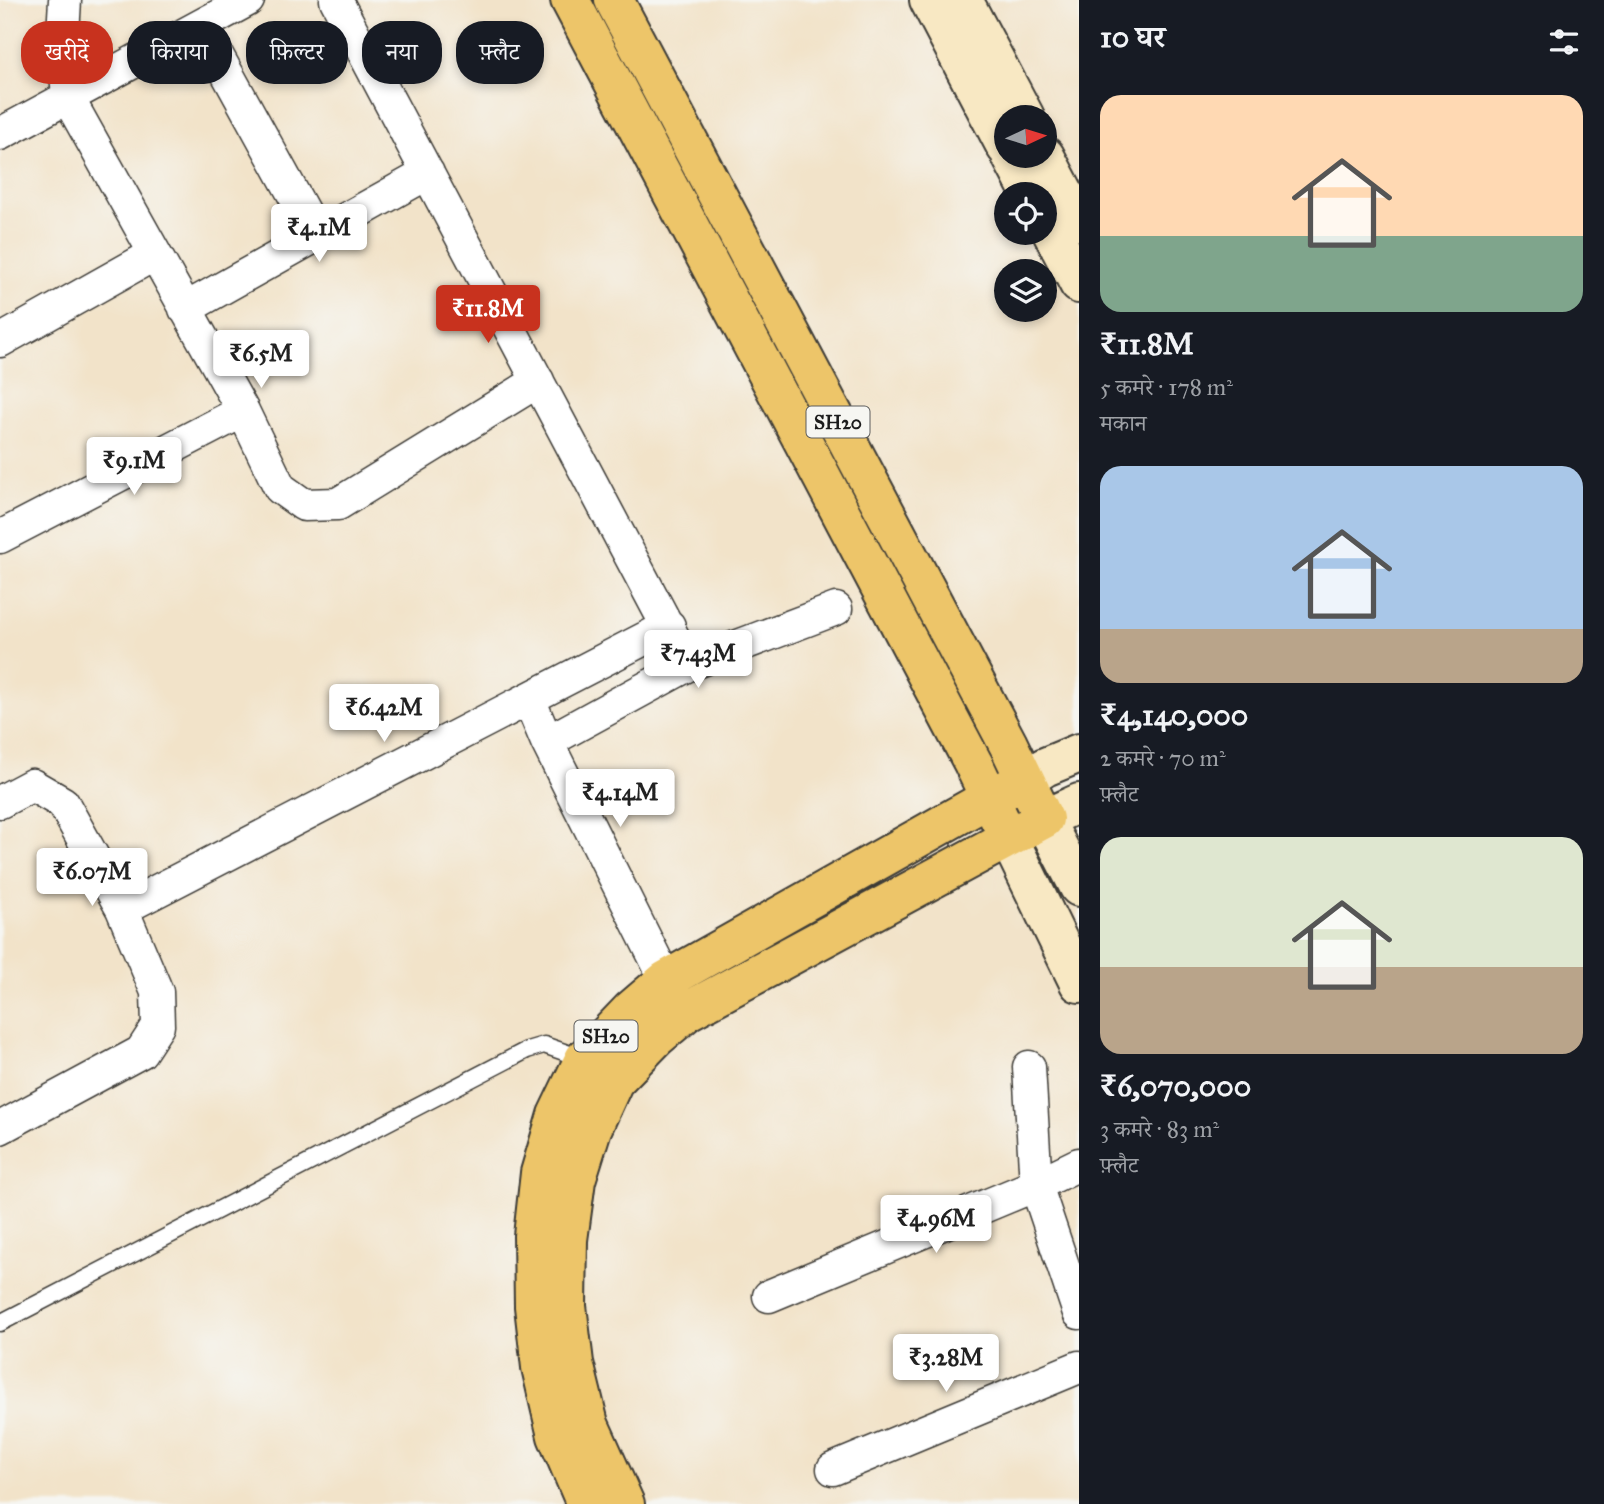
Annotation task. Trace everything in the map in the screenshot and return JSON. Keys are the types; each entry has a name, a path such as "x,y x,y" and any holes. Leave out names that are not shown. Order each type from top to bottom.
{"main road":[{"name":"SH20","path":"570,0 973,763 1008,837"},
{"name":"SH20","path":"621,14 1002,732 1044,819 688,1011 614,1080 592,1129 576,1180 568,1240 566,1306 575,1363 590,1424 625,1504"},
{"name":"SH20","path":"586,1504 557,1436 541,1367 534,1306 533,1236 540,1173 557,1115 583,1059 631,1010 666,980 1025,780"}],"street":[{"path":"65,0 63,34 68,98 243,411 280,488 304,505 338,504 538,381"},
{"path":"210,21 248,0"},
{"path":"336,0 688,665"},
{"path":"929,0 994,123"},
{"path":"963,0 1019,105"},
{"path":"0,134 127,66"},
{"path":"232,82 316,235"},
{"path":"1051,168 1079,221"},
{"path":"185,309 428,173"},
{"path":"1057,242 1079,284"},
{"path":"0,341 155,254"},
{"path":"0,537 243,411"},
{"path":"547,742 688,665 836,610"},
{"path":"122,909 669,626"},
{"path":"529,699 547,742 666,980"},
{"path":"1025,780 1079,753"},
{"path":"0,802 32,785 63,803 122,909 157,992 158,1026 141,1052 0,1128"},
{"path":"1079,803 1044,819 1079,887"},
{"path":"1008,837 1079,983"},
{"path":"1029,1067 1036,1185 1079,1313"},
{"path":"769,1296 1036,1185 1079,1164"},
{"path":"833,1469 1079,1367"}],"lane":[{"path":"0,1323 527,1050 544,1045 583,1059"}]}
